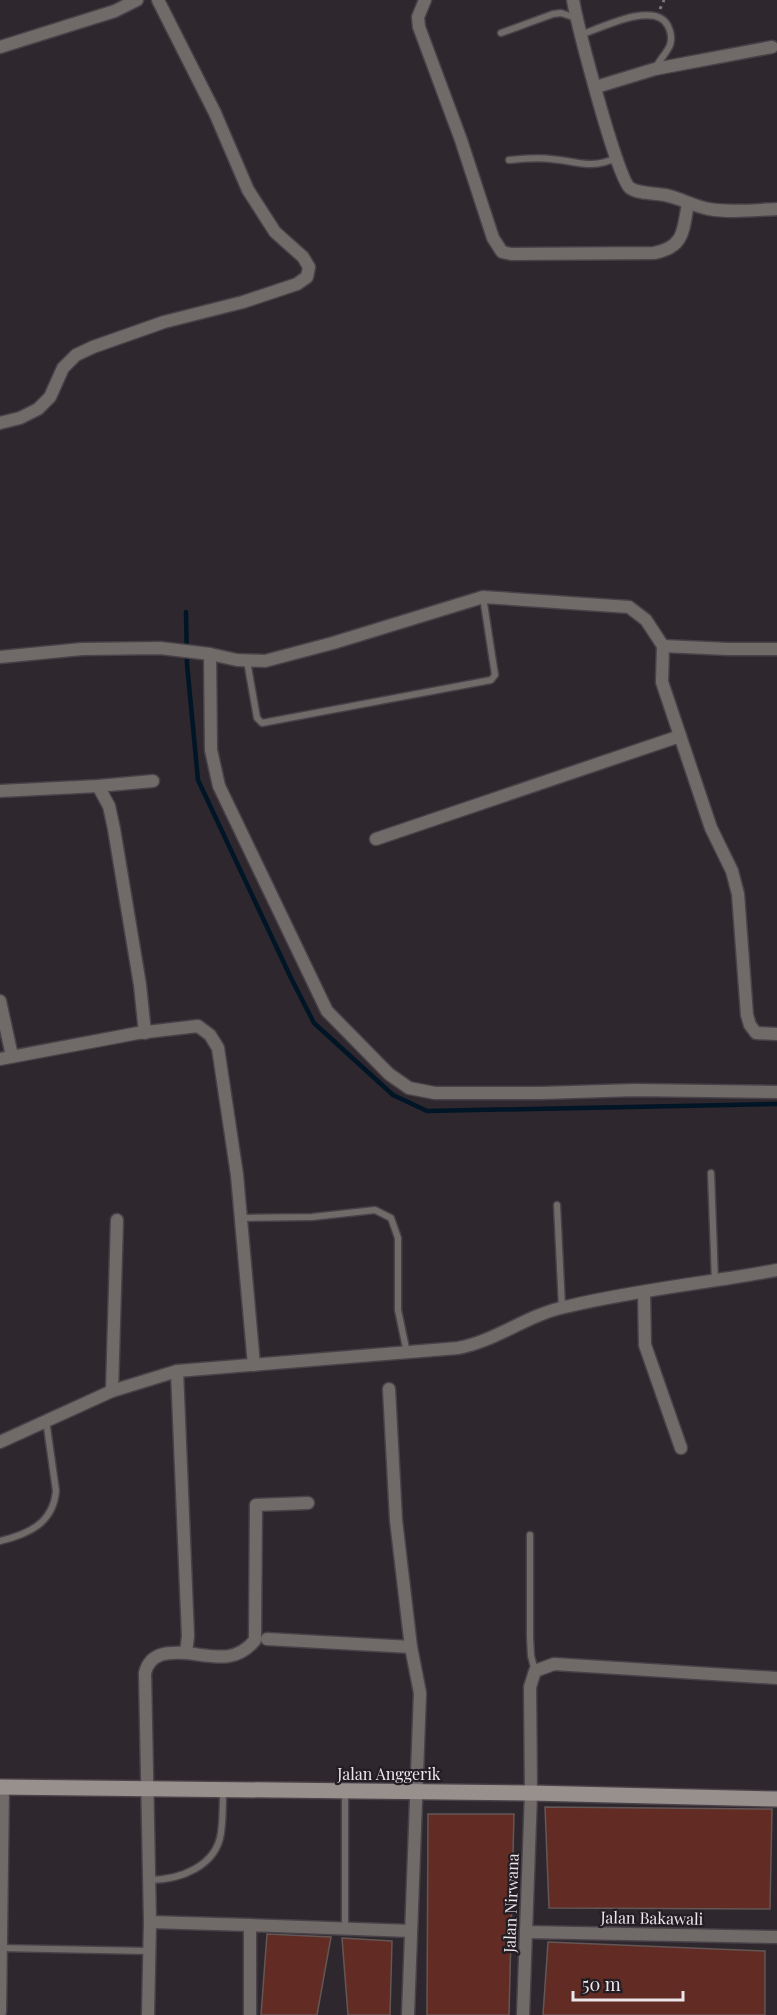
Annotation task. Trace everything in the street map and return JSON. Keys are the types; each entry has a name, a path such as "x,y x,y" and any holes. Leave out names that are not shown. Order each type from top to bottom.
{"main road":[{"name":"Jalan Anggerik","path":"2,1787 531,1793 777,1799"}],"street":[{"path":"0,46 115,11 137,0"},
{"path":"0,423 20,418 38,409 50,397 63,368 76,355 164,322 297,284 307,277 309,267 303,257 275,231 248,190 215,113 158,0"},
{"path":"425,0 418,17 419,27 461,140 493,238 502,252 511,254 667,251 677,243 682,234 688,203"},
{"path":"573,0 580,36 616,158 623,179 629,188 672,196 707,209 725,211 777,209"},
{"path":"596,87 655,69 772,47"},
{"path":"0,657 82,649 160,648 237,660 265,661 483,597 629,607 646,620 663,646 662,682 711,828 732,871 738,894 747,1015 750,1025 756,1033 777,1034"},
{"path":"663,646 777,649"},
{"path":"207,654 211,750 219,786 327,1011 389,1074 409,1088 435,1093 635,1090 777,1092"},
{"path":"376,839 680,736"},
{"path":"0,791 98,786 153,780"},
{"path":"98,786 109,806 114,829 140,985 145,1033"},
{"path":"0,1001 6,1058 145,1033 198,1026 210,1035 218,1048 237,1175 254,1365"},
{"path":"112,1391 117,1220"},
{"path":"0,1442 46,1419 112,1391 177,1371 458,1348 478,1344 500,1332 562,1307 777,1270"},
{"path":"644,1292 645,1345 681,1448"},
{"path":"177,1371 188,1636 186,1653"},
{"path":"389,1389 396,1520 411,1647 420,1693 408,2015"},
{"path":"148,2015 150,1922 146,1668 155,1657 163,1653 232,1656 246,1650 251,1645 255,1640 256,1505 308,1503"},
{"path":"267,1639 411,1647"},
{"path":"535,1671 554,1664 777,1678"},
{"name":"Jalan Nirwana","path":"523,2015 531,1793 530,1687 535,1671"},
{"path":"0,2012 2,1787"},
{"path":"150,1922 411,1931"},
{"path":"250,1925 250,2015"},
{"name":"Jalan Bakawali","path":"526,1932 777,1936"}],"lane":[{"path":"501,33 553,14 561,13 576,18"},
{"path":"580,36 629,18 645,15 657,16 666,23 671,33 670,43 655,69"},
{"path":"509,160 554,159 592,165 616,158"},
{"path":"247,661 257,718 262,723 492,680 495,675 483,597"},
{"path":"711,1173 715,1281"},
{"path":"557,1205 562,1307"},
{"path":"240,1218 312,1216 375,1210 391,1218 398,1238 398,1310 407,1353"},
{"path":"0,1541 38,1526 55,1503 56,1491 46,1419"},
{"path":"530,1535 530,1636 531,1656 535,1671"},
{"path":"149,1880 166,1880 183,1875 200,1866 214,1851 221,1835 223,1790"},
{"path":"345,1792 345,1928"},
{"path":"1,1948 149,1951"}],"building":[{"path":"545,1807 772,1809 770,1909 549,1908"},
{"path":"428,1814 514,1814 509,2015 427,2015"},
{"path":"267,1934 331,1937 317,2015 261,2015"},
{"path":"342,1938 392,1941 390,2015 348,2015"},
{"path":"548,1942 765,1951 765,2015 543,2015"}],"waterway":[{"path":"186,612 187,664 198,780 314,1023 393,1095 427,1111 777,1104"}]}
